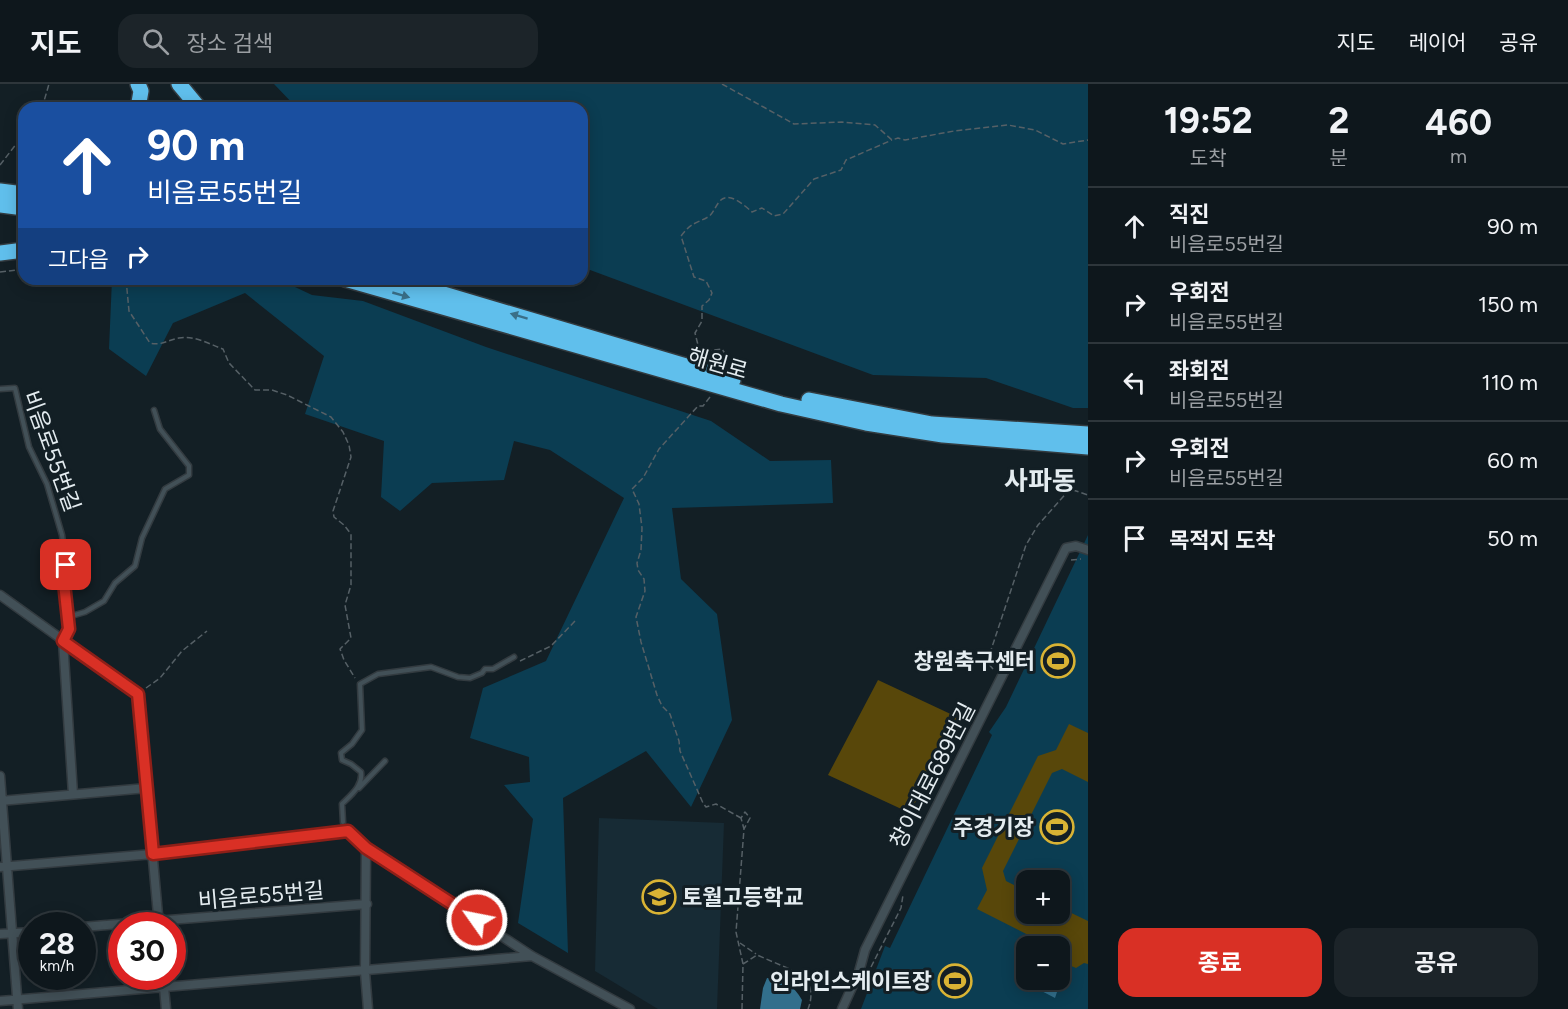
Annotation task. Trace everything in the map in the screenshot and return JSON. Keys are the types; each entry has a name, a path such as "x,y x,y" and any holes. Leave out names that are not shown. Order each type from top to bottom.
{"highway":[{"path":"138,84 141,91 139,102"},
{"path":"178,84 194,102"},
{"path":"2,198 18,191"},
{"path":"2,198 18,195"},
{"path":"2,198 18,205"},
{"path":"0,253 18,251"},
{"name":"해원로","path":"366,285 781,404 866,423 943,435 1088,447"},
{"name":"해원로","path":"413,285 788,396 932,424 1088,434"}],"street":[{"name":"창이대로689번길","path":"842,1009 859,972 865,950 1066,548 1076,546 1088,550"},
{"path":"0,595 138,694 158,912"},
{"name":"비음로55번길","path":"63,641 73,794"},
{"path":"0,776 4,866 18,1005"},
{"path":"1,801 147,788"},
{"path":"333,832 343,822"},
{"path":"4,866 153,854 348,831 366,848 532,956 630,1009"},
{"path":"366,848 365,972 368,1009"},
{"name":"비음로55번길","path":"186,921 367,904"},
{"path":"0,934 18,933"},
{"path":"186,986 532,956"},
{"path":"0,1001 18,1005 147,990"},
{"path":"164,990 166,1009"}],"lane":[{"name":"비음로55번길","path":"0,389 15,388 29,447 50,495 62,535 69,629 63,641"},
{"path":"68,617 85,612 104,601 114,584 135,566 142,538 165,489 189,475 189,466 160,429 154,410"},
{"path":"354,793 362,779 361,772 342,760 341,753 352,744 362,730 360,684 378,674 431,667 458,677 470,678 514,657"},
{"path":"343,822 342,804 385,761"}],"path":[{"path":"44,102 49,84"},
{"path":"722,84 794,124 842,122 875,125 892,140"},
{"path":"726,355 722,349 699,350 695,333 702,321 702,306 709,300 712,293 706,281 694,277 681,236 692,223 710,216 721,200 726,197 737,201 752,212 762,208 774,216 783,213 814,179 841,170 846,160 898,138 904,140 1008,125 1035,130 1064,144 1088,140"},
{"path":"0,165 18,142"},
{"path":"0,272 18,270"},
{"path":"127,285 129,311 150,343 158,345 181,338 194,338 223,349 229,363 255,390 272,390 287,395 331,417 343,432 351,457 333,511 334,517 351,534 351,585 345,605 351,638 340,649 353,674"},
{"path":"710,397 703,406 698,406 684,420 659,449 643,478 632,489 639,504 643,536 637,563 638,570 644,579 645,591 636,617 657,695 662,706 670,714 680,751 703,803 706,807 716,804 722,806 741,818 744,829 736,932 743,964 742,1009"},
{"path":"994,670 987,662 1026,545 1038,525 1070,489 1088,495"},
{"path":"501,664 525,660 551,646 576,620"},
{"path":"138,694 160,678 182,651 207,631"},
{"path":"741,818 745,812 750,818 744,829"},
{"path":"739,943 757,955 806,976 812,999 808,1009"},
{"path":"743,964 757,955"}],"shaded area":[{"path":"274,84 1088,84 1088,408 1073,408 986,378 873,375 588,269 588,102 291,102"},
{"path":"112,285 291,285 312,295 363,301 486,347 711,421 770,461 831,460 833,503 672,508 681,579 717,614 732,720 691,807 646,751 563,798 568,953 518,923 533,819 504,785 530,782 529,757 470,738 483,688 546,661 624,498 550,450 514,441 504,480 432,483 400,511 381,497 384,441 305,414 324,356 245,293 173,323 146,376 109,349"},
{"name":"창원축구센터","path":"1088,535 1088,1009 861,1009 885,946 890,948 992,735 989,732 1006,707"},
{"name":"토월고등학교","path":"599,818 724,823 717,1009 658,1009 595,971"},
{"path":"767,978 779,980 792,987 802,1000 800,1009 760,1009"},
{"path":"1040,990 1058,990 1055,998"}],"building":[{"path":"878,680 957,717 910,813 828,775"},
{"name":"창원축구센터","path":"1069,724 1088,733 1088,782 1062,769 1052,773 1003,871 1006,881 1016,886 1016,924 1070,924 1070,912 1088,921 1088,964 1084,963 1076,968 1070,966 1070,936 1030,936 977,909 987,890 982,868 1038,756 1056,750"}],"place":[{"name":"창원축구센터","path":"1058,661"},
{"name":"주경기장","path":"1057,827"},
{"name":"토월고등학교","path":"659,897"},
{"name":"인라인스케이트장","path":"955,981"}],"district":[{"name":"사파동","path":"1040,481"}],"route":[{"path":"66,565 64,583 69,629 63,641 138,694 153,854 348,831 366,848 477,920"}]}
